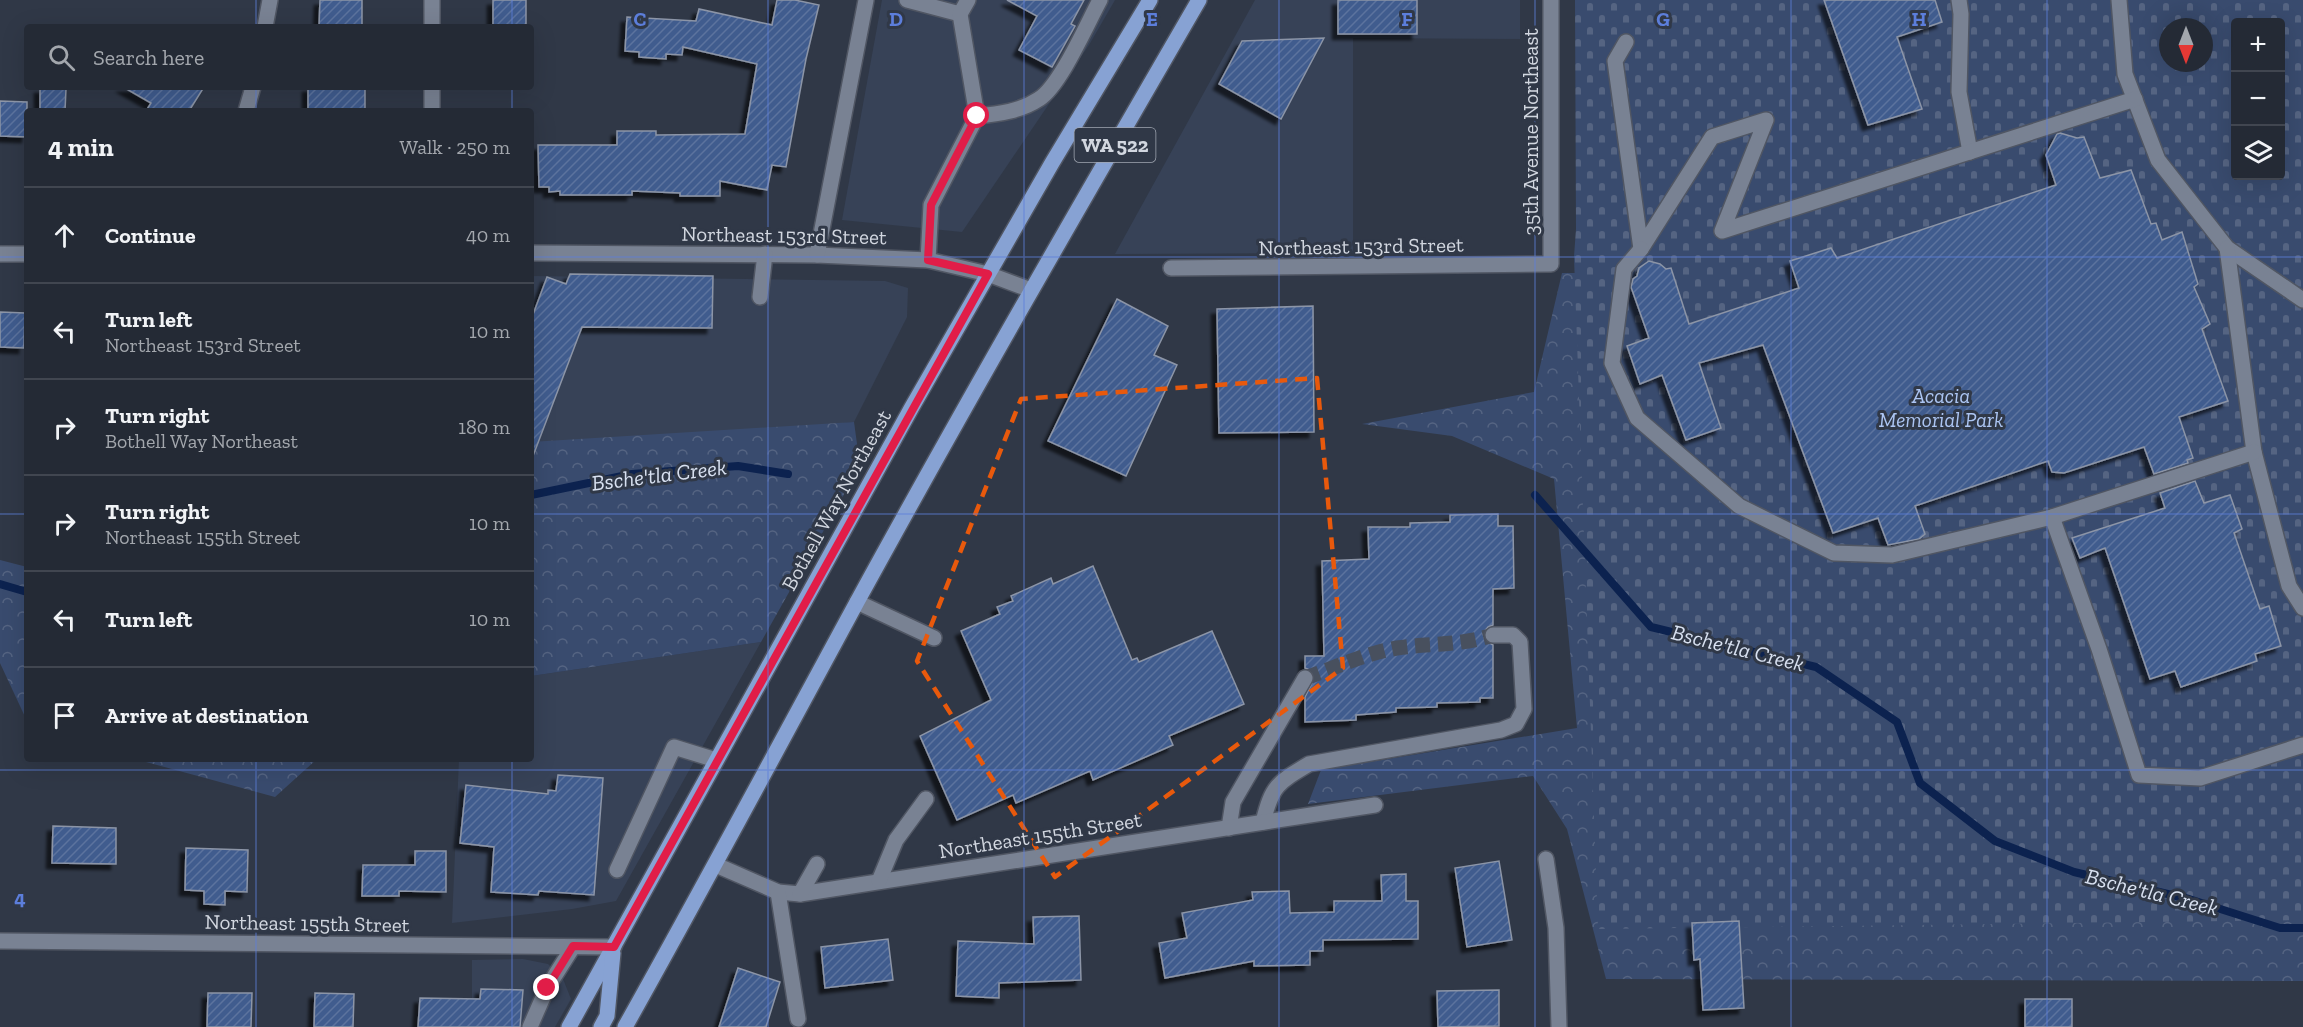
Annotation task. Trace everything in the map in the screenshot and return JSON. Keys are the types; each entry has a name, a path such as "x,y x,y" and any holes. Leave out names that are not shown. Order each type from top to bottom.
{"main road":[{"name":"Bothell Way Northeast","path":"569,1027 988,274 1150,0"},
{"name":"WA 522","path":"625,1027 716,865 857,602 1031,290 1198,0"},
{"path":"601,1027 608,1016 614,947"}],"street":[{"path":"266,24 270,0"},
{"path":"432,0 432,24"},
{"path":"817,255 866,0"},
{"path":"907,0 960,15"},
{"path":"928,260 931,205 977,116 960,15 968,0"},
{"path":"977,116 1001,113 1026,106 1042,98 1060,75 1100,0"},
{"name":"35th Avenue Northeast","path":"1551,0 1551,264"},
{"path":"1959,0 1961,14 1959,92 1970,152"},
{"path":"2119,0 2125,74 2158,160 2227,248 2303,300"},
{"path":"1626,42 1615,61 1641,249"},
{"path":"247,108 252,90"},
{"path":"432,90 432,108"},
{"path":"2135,99 1722,231 1766,120 1712,137 1641,249 1624,269 1612,363 1637,418 1739,506 1834,554 1892,555 2052,517 2254,452"},
{"path":"2227,248 2254,452 2289,585 2303,608"},
{"name":"Northeast 153rd Street","path":"534,253 765,254 928,260 988,274 1031,290"},
{"path":"0,255 24,254"},
{"path":"760,297 765,254"},
{"name":"Northeast 153rd Street","path":"1171,268 1551,264"},
{"path":"2052,517 2099,649 2139,775 2200,778 2303,745"},
{"path":"857,602 934,638"},
{"path":"1263,822 1270,795 1285,778 1309,764 1501,730 1516,724 1524,709 1520,642 1513,635 1493,635"},
{"path":"1229,828 1233,802 1305,678"},
{"path":"616,870 674,747 716,760"},
{"path":"879,881 896,840 926,799"},
{"name":"Northeast 155th Street","path":"716,865 778,892 800,894 1375,805"},
{"path":"1546,859 1556,928 1560,1027"},
{"path":"800,894 817,864"},
{"path":"778,892 798,1018"},
{"name":"Northeast 155th Street","path":"0,941 614,947"},
{"path":"530,1027 547,988 573,946"}],"highlighted area":[{"path":"1317,378 1343,668 1055,877 917,661 1021,399"}],"shaded area":[{"path":"882,0 1115,0 1089,45 962,232 842,220"},
{"path":"1255,0 1520,0 1520,39 1353,38 1353,253 1115,254"},
{"path":"534,276 885,281 908,288 907,317 854,422 534,452"},
{"path":"761,642 616,901 572,909 452,923 459,762 534,762 534,676"},
{"path":"523,959 548,964 563,979 571,999 555,1027 472,1027 472,960"}],"green space":[{"name":"Acacia Memorial Park","path":"1575,0 2303,0 2303,920 1598,929 1574,257 1576,229"},
{"path":"1562,273 1609,273 2303,851 2303,981 1606,979 1567,829 1533,776 1308,804 1321,770 1577,728 1554,479 1452,436 1362,424 1534,392"},
{"path":"854,422 860,466 761,642 534,676 534,442"},
{"path":"0,560 24,566 24,715 0,663"},
{"path":"146,762 314,762 275,797"}],"building":[{"path":"320,0 362,0 362,24 319,24"},
{"path":"493,0 526,0 526,24 493,24"},
{"path":"777,0 795,0 819,5 806,59 786,167 772,165 767,190 720,181 720,196 680,196 680,193 632,191 632,195 560,195 560,191 549,192 549,187 539,187 538,145 617,145 617,131 656,131 656,135 745,134 757,64 683,47 682,55 666,54 666,59 639,57 639,52 625,51 627,17 696,21 699,9 772,25"},
{"path":"1007,0 1084,0 1071,24 1075,26 1052,67 1019,50 1037,16"},
{"path":"1338,0 1417,0 1417,34 1338,34"},
{"path":"1824,0 1935,0 1942,22 1897,37 1922,109 1868,125"},
{"path":"1324,38 1281,119 1219,84 1242,41"},
{"path":"40,90 66,90 65,108 40,108"},
{"path":"128,90 202,90 191,108 148,108 151,103"},
{"path":"308,90 365,90 365,108 308,108"},
{"path":"0,101 27,102 27,108 24,108 24,137 0,136"},
{"path":"2057,134 2077,138 2084,137 2100,178 2131,170 2151,224 2156,223 2162,240 2182,232 2198,284 2194,287 2210,324 2202,329 2228,401 2179,417 2193,458 2187,460 2188,463 2154,474 2144,447 2064,473 2052,472 2048,461 1915,506 1925,534 1919,539 1888,545 1878,518 1833,533 1763,345 1699,363 1721,428 1686,440 1662,375 1640,384 1627,346 1649,338 1631,287 1639,268 1649,261 1660,264 1666,269 1671,268 1689,324 1799,288 1790,261 1831,248 1837,258 2056,185 2046,155"},
{"path":"570,274 713,276 712,328 582,327 534,453 534,312 547,277 566,284"},
{"path":"1117,299 1168,326 1154,355 1177,365 1126,476 1048,441"},
{"path":"1313,306 1314,432 1219,433 1217,309"},
{"path":"0,312 24,313 24,348 0,347"},
{"path":"2195,481 2204,503 2230,495 2242,529 2234,533 2260,609 2269,606 2281,646 2255,654 2257,661 2181,687 2175,671 2150,679 2105,548 2080,558 2072,538 2165,508 2160,493"},
{"path":"1498,514 1498,526 1513,526 1514,588 1493,589 1493,625 1488,627 1483,634 1485,640 1493,645 1493,698 1480,698 1480,702 1437,703 1437,707 1396,708 1396,712 1356,715 1356,720 1305,722 1305,697 1315,677 1310,670 1305,668 1305,656 1324,656 1322,561 1369,559 1368,527 1410,527 1410,523 1450,522 1450,515"},
{"path":"1093,566 1132,660 1137,658 1139,662 1212,631 1244,704 1169,736 1173,745 1093,780 1090,771 1016,803 1013,795 957,820 920,736 991,700 961,631 1000,614 997,607 1013,601 1011,596 1051,578 1053,584"},
{"path":"558,775 603,778 594,895 539,891 538,895 491,892 494,847 460,843 466,785 548,794 548,790 556,791"},
{"path":"53,826 116,828 116,864 52,863"},
{"path":"186,848 248,850 247,892 225,891 225,905 204,904 204,891 185,890"},
{"path":"415,851 446,851 446,892 399,891 399,896 362,896 363,865 415,865"},
{"path":"1499,861 1512,940 1467,947 1455,868"},
{"path":"1406,874 1406,901 1418,901 1418,939 1323,940 1323,951 1310,951 1310,965 1254,966 1254,961 1165,978 1159,943 1187,938 1182,913 1253,900 1252,892 1289,891 1290,913 1334,912 1334,901 1382,901 1381,875"},
{"path":"1079,916 1081,980 999,983 999,998 956,996 958,941 1034,944 1033,917"},
{"path":"1739,921 1744,1008 1703,1010 1700,959 1694,960 1692,923"},
{"path":"888,939 893,980 825,988 821,947"},
{"path":"738,968 780,982 766,1027 719,1027"},
{"path":"481,989 523,990 520,1027 418,1027 420,998 480,999"},
{"path":"1499,990 1499,1026 1438,1027 1437,991"},
{"path":"208,993 252,993 251,1027 207,1027"},
{"path":"315,993 354,994 353,1027 314,1027"},
{"path":"2025,999 2072,999 2072,1027 2025,1027"}],"waterway":[{"name":"Bsche'tla Creek","path":"534,494 632,474 738,466 788,474"},
{"name":"Bsche'tla Creek","path":"1535,495 1651,627 1816,667 1897,722 1920,783 1995,841 2074,872 2189,899 2280,928 2303,928"},
{"name":"Bsche'tla Creek","path":"0,584 24,591"}],"tunnel":[{"path":"1305,678 1385,650 1468,641 1493,635"}],"route":[{"path":"547,988 573,946 614,947 887,452 988,274 928,260 931,205 977,116"}]}
